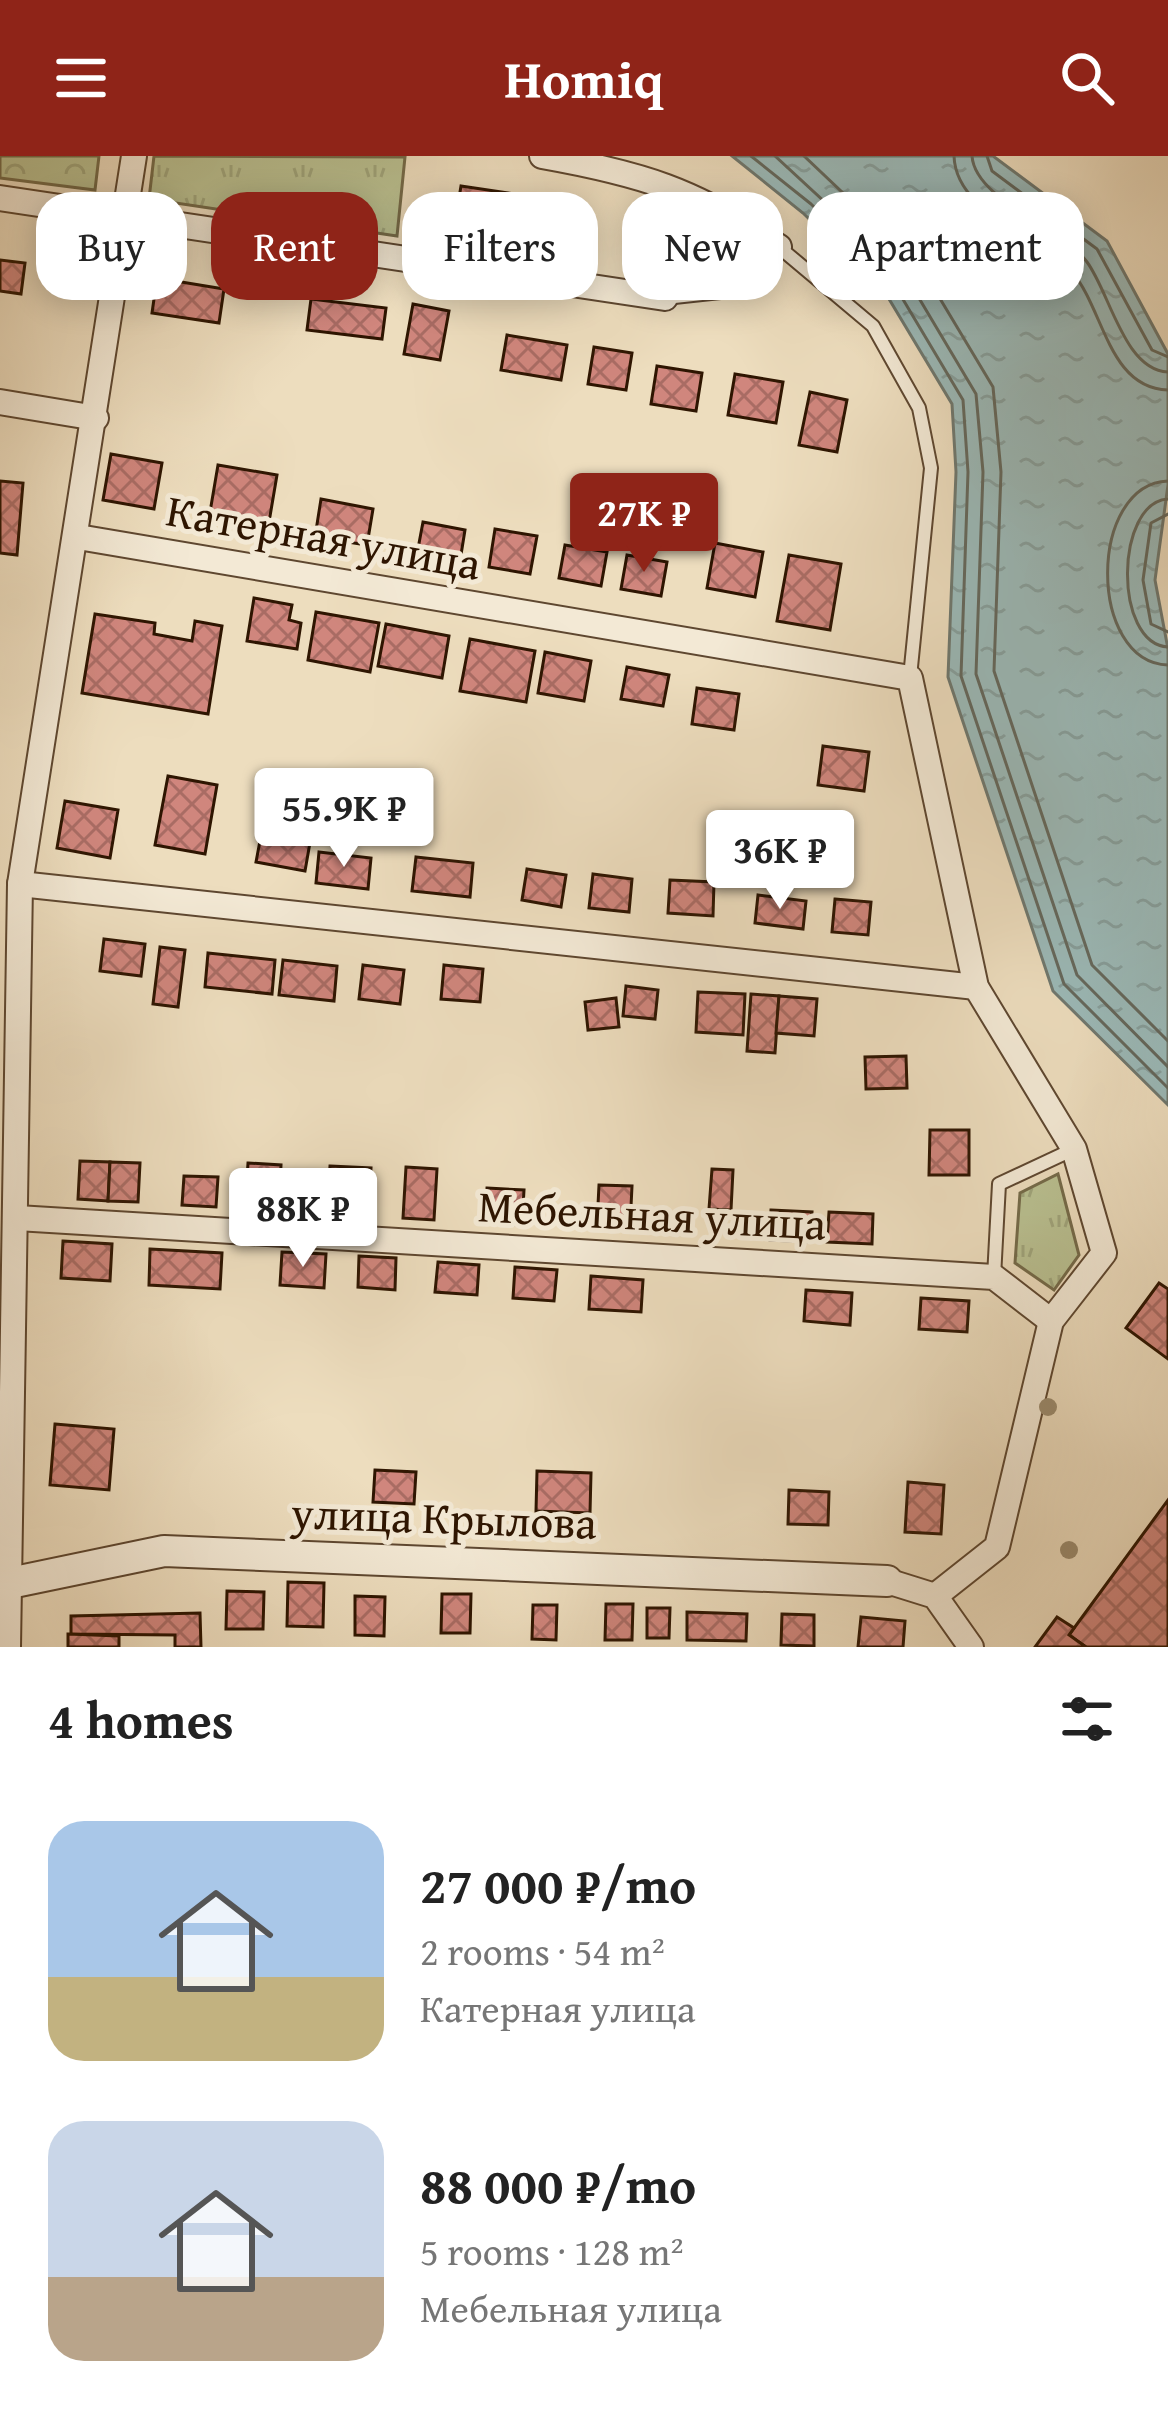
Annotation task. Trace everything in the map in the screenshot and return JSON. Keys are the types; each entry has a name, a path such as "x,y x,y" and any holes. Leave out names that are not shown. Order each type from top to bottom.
{"street":[{"path":"129,192 134,156"},
{"path":"542,156 640,174 685,192"},
{"path":"0,199 36,204"},
{"path":"187,225 622,291"},
{"path":"8,1647 5,1584 17,1218 20,884 113,300"},
{"path":"0,402 96,418"},
{"name":"Катерная улица","path":"78,537 910,678"},
{"path":"910,678 976,987 1075,1149 1104,1252 1051,1321 997,1547 935,1596"},
{"path":"20,884 976,987"},
{"name":"Мебельная улица","path":"17,1218 994,1276"},
{"path":"994,1276 1051,1321"},
{"name":"улица Крылова","path":"5,1584 164,1551 887,1581"},
{"path":"887,1581 935,1596 971,1647"}],"lane":[{"path":"783,250 873,326 919,408 931,468 910,678"},
{"path":"994,1276 999,1184 1075,1149"}],"green space":[{"path":"0,156 99,156 95,190 0,178"},
{"path":"154,156 405,157 397,236 378,233 378,192 211,192 211,208 187,205 187,192 150,192"},
{"path":"1058,1174 1079,1255 1054,1290 1015,1263 1020,1193"}],"water":[{"path":"732,156 993,156 1041,192 807,192 807,217 783,192"},
{"path":"1084,224 1107,241 1168,354 1168,485 1155,580 1168,649 1168,1105 1053,991 948,677 956,472 952,404 890,300 1084,300"}],"building":[{"path":"461,186 501,192 460,192"},
{"path":"0,260 25,263 21,294 0,291"},
{"path":"187,283 211,287 211,300 222,300 219,323 152,313 154,300 187,300"},
{"path":"311,300 386,308 382,339 307,330"},
{"path":"413,304 449,311 440,360 404,354"},
{"path":"507,335 567,345 561,380 501,370"},
{"path":"594,347 632,353 626,390 588,384"},
{"path":"657,366 702,373 696,411 651,404"},
{"path":"735,374 783,382 776,423 728,415"},
{"path":"810,392 847,400 837,452 799,445"},
{"path":"111,454 162,463 154,509 103,500"},
{"path":"218,465 277,475 268,528 209,518"},
{"path":"0,481 23,483 17,555 0,553"},
{"path":"321,499 373,509 367,545 315,537"},
{"path":"423,522 465,530 460,561 417,554"},
{"path":"495,529 537,536 530,574 489,567"},
{"path":"715,543 763,552 755,597 707,588"},
{"path":"565,545 607,552 601,586 559,578"},
{"path":"627,555 667,562 661,596 621,589"},
{"path":"789,555 841,564 830,630 777,621"},
{"path":"254,598 292,605 289,620 301,623 297,649 247,641"},
{"path":"316,612 379,623 370,672 308,660"},
{"path":"95,614 155,623 154,634 192,641 195,621 222,626 208,714 82,693"},
{"path":"386,624 449,636 442,678 378,666"},
{"path":"470,639 535,651 526,702 460,691"},
{"path":"545,652 591,661 584,701 538,693"},
{"path":"627,667 669,675 663,706 621,699"},
{"path":"697,688 739,694 734,730 692,724"},
{"path":"823,746 869,752 864,791 818,785"},
{"path":"168,776 217,785 205,854 155,845"},
{"path":"270,788 318,797 305,871 256,862"},
{"path":"65,801 118,810 110,858 57,848"},
{"path":"319,852 371,858 368,889 316,883"},
{"path":"416,857 473,863 470,897 412,891"},
{"path":"527,869 566,875 561,907 522,900"},
{"path":"593,874 632,879 629,912 589,908"},
{"path":"670,880 714,882 713,916 668,913"},
{"path":"758,895 806,901 803,929 755,923"},
{"path":"835,899 871,902 868,935 832,932"},
{"path":"104,939 145,944 141,976 100,971"},
{"path":"160,947 185,950 178,1007 153,1004"},
{"path":"208,953 275,960 272,994 205,987"},
{"path":"283,960 337,966 334,1001 279,995"},
{"path":"363,965 404,970 400,1004 359,999"},
{"path":"444,965 483,969 480,1002 441,999"},
{"path":"626,986 658,990 655,1019 623,1016"},
{"path":"698,992 745,994 743,1035 696,1032"},
{"path":"751,994 779,996 775,1053 747,1051"},
{"path":"779,996 817,999 814,1036 776,1033"},
{"path":"616,998 619,1027 588,1030 585,1002"},
{"path":"906,1056 907,1088 866,1089 865,1057"},
{"path":"930,1130 969,1130 969,1175 929,1175"},
{"path":"80,1161 110,1162 108,1201 78,1199"},
{"path":"110,1162 140,1163 138,1202 108,1201"},
{"path":"248,1163 281,1165 279,1211 245,1209"},
{"path":"330,1166 371,1168 368,1216 327,1214"},
{"path":"406,1167 437,1169 434,1220 403,1218"},
{"path":"712,1169 733,1170 731,1210 709,1209"},
{"path":"184,1176 218,1177 216,1207 182,1205"},
{"path":"599,1185 632,1186 630,1227 597,1225"},
{"path":"487,1188 524,1190 522,1225 485,1223"},
{"path":"771,1210 812,1212 810,1242 770,1240"},
{"path":"829,1212 873,1214 872,1244 827,1242"},
{"path":"63,1241 112,1244 110,1281 61,1278"},
{"path":"150,1249 222,1253 220,1289 149,1285"},
{"path":"282,1252 326,1254 324,1288 280,1285"},
{"path":"359,1256 396,1258 395,1290 358,1287"},
{"path":"438,1262 479,1265 477,1295 435,1292"},
{"path":"515,1267 557,1270 554,1301 513,1298"},
{"path":"591,1276 643,1280 641,1312 589,1309"},
{"path":"1159,1283 1168,1289 1168,1359 1126,1328"},
{"path":"806,1290 852,1293 850,1325 804,1321"},
{"path":"921,1298 969,1301 967,1332 919,1329"},
{"path":"55,1424 114,1429 109,1490 50,1485"},
{"path":"375,1470 416,1472 414,1504 373,1502"},
{"path":"537,1471 591,1473 590,1513 536,1511"},
{"path":"908,1482 944,1485 941,1534 905,1532"},
{"path":"789,1490 829,1492 828,1525 788,1524"},
{"path":"1168,1500 1168,1647 1086,1647 1069,1635"},
{"path":"288,1582 324,1583 323,1627 287,1626"},
{"path":"227,1591 264,1592 263,1629 226,1629"},
{"path":"442,1594 471,1594 470,1633 441,1633"},
{"path":"355,1596 385,1597 384,1636 355,1635"},
{"path":"606,1604 633,1604 632,1640 605,1640"},
{"path":"533,1605 557,1605 556,1640 532,1639"},
{"path":"647,1608 670,1608 669,1638 647,1638"},
{"path":"687,1612 747,1614 746,1641 687,1640"},
{"path":"200,1613 201,1647 175,1647 175,1635 71,1634 71,1616"},
{"path":"782,1614 814,1615 814,1646 781,1645"},
{"path":"861,1617 905,1621 903,1647 858,1647"},
{"path":"1057,1617 1074,1628 1069,1635 1086,1647 1035,1647"},
{"path":"68,1634 119,1636 119,1647 68,1647"}]}
